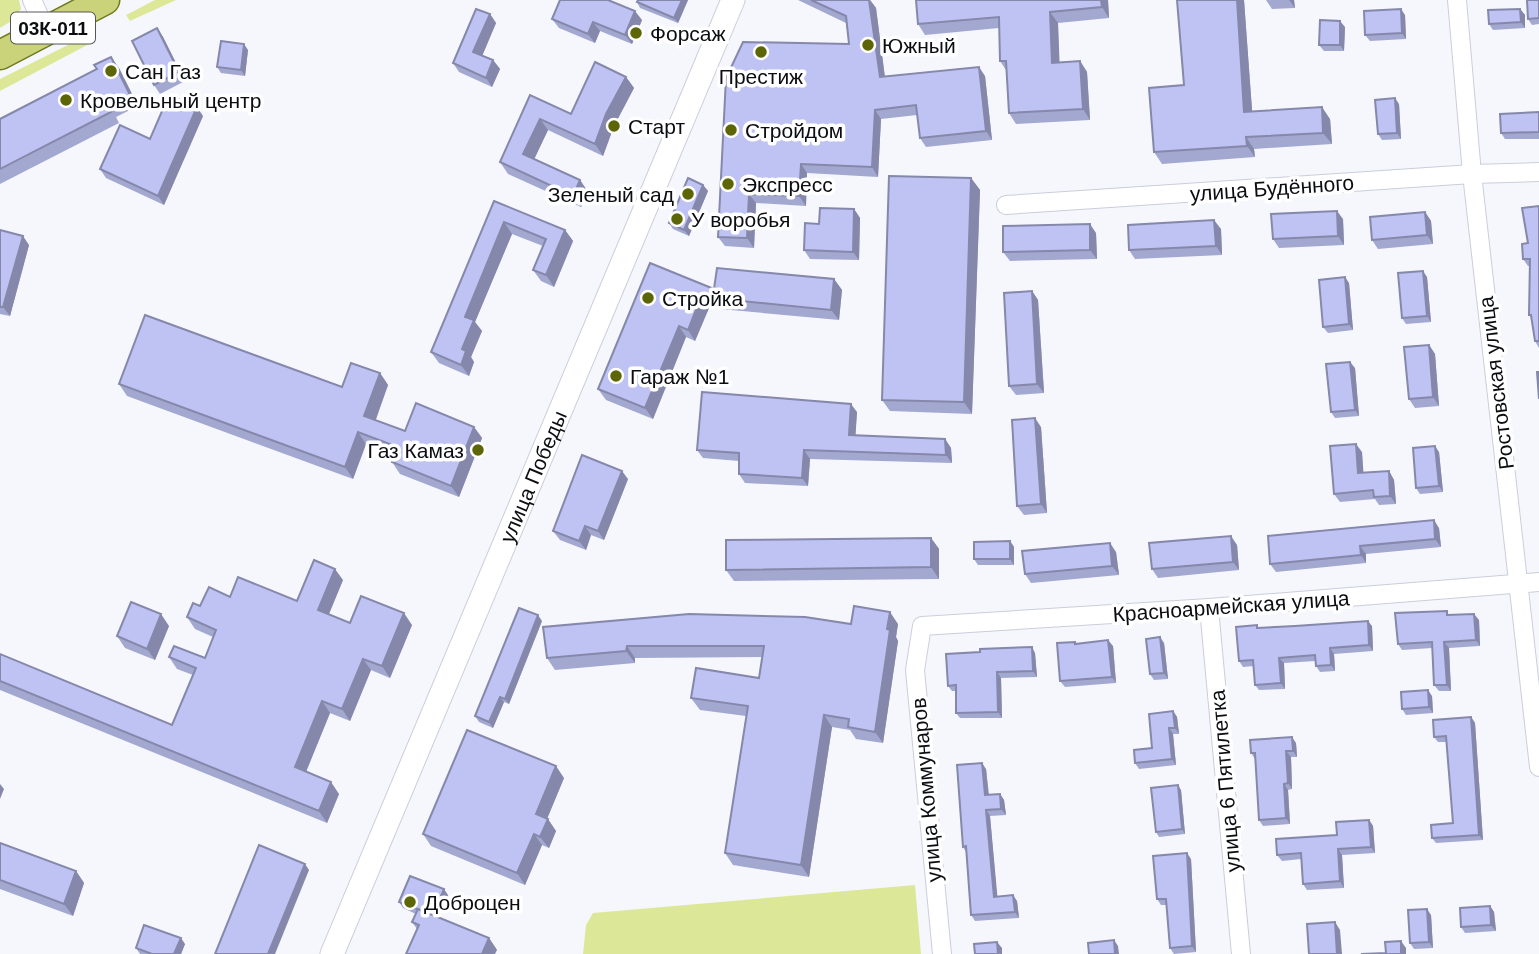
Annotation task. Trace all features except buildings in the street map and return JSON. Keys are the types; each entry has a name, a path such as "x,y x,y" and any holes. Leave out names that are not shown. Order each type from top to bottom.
{"main road":[{"name":"03К-011","path":"0,55 106,0"}],"street":[{"path":"32,0 46,31"},
{"name":"улица Победы","path":"332,954 733,0"},
{"name":"Ростовская улица","path":"1457,0 1472,174 1539,766"},
{"name":"улица Будённого","path":"1006,205 1472,174 1539,172"},
{"name":"Красноармейская улица","path":"922,626 1209,608 1539,582"},
{"name":"улица 6 Пятилетка","path":"1209,608 1241,954"},
{"name":"улица Коммунаров","path":"922,626 915,670 942,954"}],"green space":[{"path":"0,0 19,0 21,9 13,20 0,28"},
{"path":"155,0 176,0 130,21 126,15"},
{"path":"88,35 91,43 0,91 0,79"},
{"path":"915,885 921,954 583,954 586,925 593,913"}],"place":[{"name":"Форсаж","path":"636,33"},
{"name":"Южный","path":"868,45"},
{"name":"Престиж","path":"761,52"},
{"name":"Сан Газ","path":"111,71"},
{"name":"Кровельный центр","path":"66,100"},
{"name":"Старт","path":"614,126"},
{"name":"Стройдом","path":"731,130"},
{"name":"Экспресс","path":"728,184"},
{"name":"Зеленый сад","path":"688,194"},
{"name":"У воробья","path":"677,219"},
{"name":"Стройка","path":"648,298"},
{"name":"Гараж №1","path":"616,376"},
{"name":"Газ Камаз","path":"478,450"},
{"name":"Доброцен","path":"410,902"}]}
